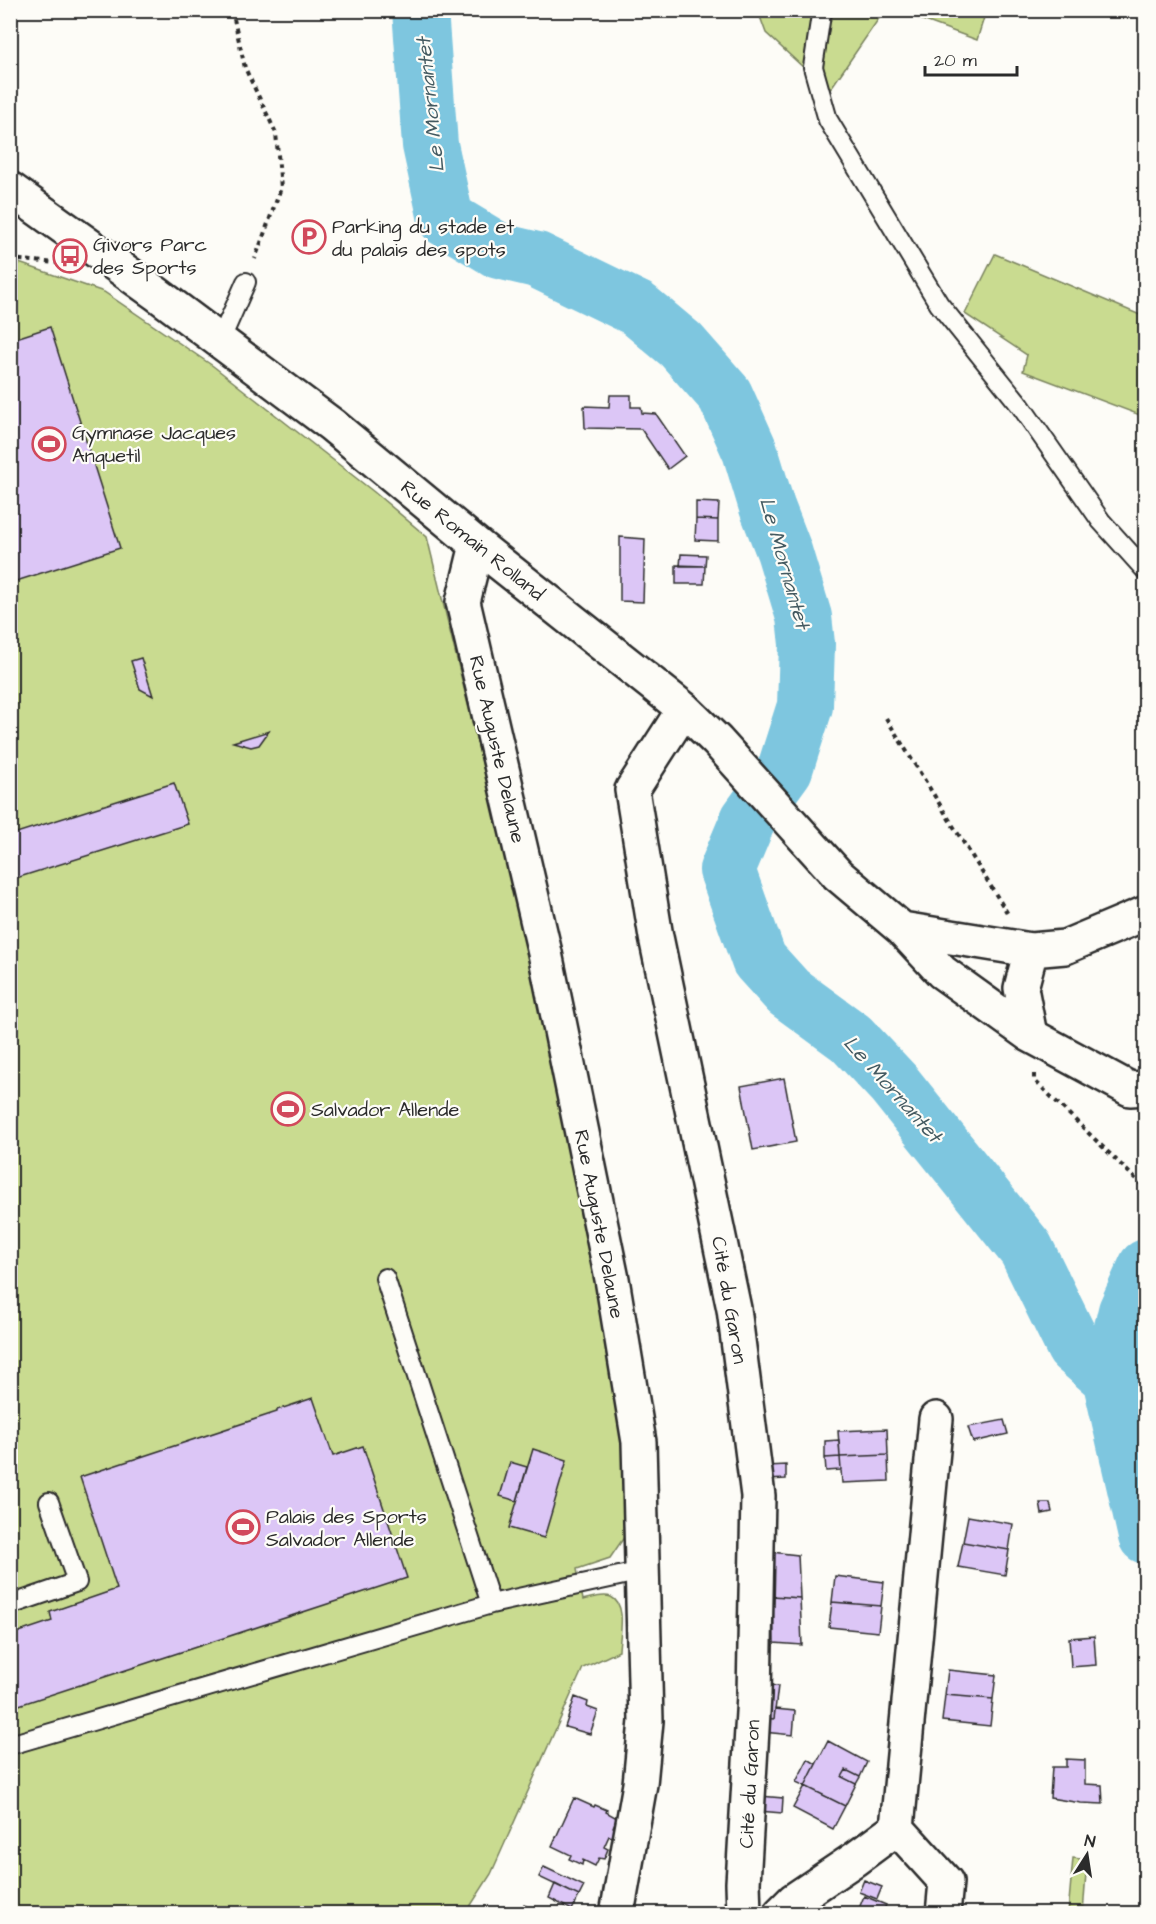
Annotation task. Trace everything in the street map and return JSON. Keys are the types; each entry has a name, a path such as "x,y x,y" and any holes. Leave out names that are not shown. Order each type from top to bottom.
{"street":[{"name":"Rue Romain Rolland","path":"10,189 332,425 477,546 684,709 740,766 838,875 902,929 942,972 1030,1035 1138,1088"},
{"name":"Rue Auguste Delaune","path":"477,546 463,602 545,953 612,1279 639,1442 646,1721 640,1784 617,1914"},
{"name":"Cité du Garon","path":"684,709 632,790 656,937 734,1309 758,1496 754,1695 743,1883 744,1914"},
{"path":"902,929 1031,950 1065,947 1146,913"},
{"path":"1030,1035 1020,988 1031,950"},
{"path":"780,1914 794,1899 855,1860 897,1828 936,1419"},
{"path":"897,1828 946,1882 943,1914"}],"lane":[{"path":"824,10 821,15 813,67 828,120 939,304 1020,405 1101,521 1146,572"},
{"path":"220,341 246,282"},
{"path":"385,1278 491,1604"},
{"path":"10,1605 77,1582 49,1502"},
{"path":"10,1745 491,1604 642,1571"}],"path":[{"path":"232,10 245,68 276,133 281,188 246,282"},
{"path":"886,718 1031,950"},
{"path":"1030,1035 1034,1080 1146,1189"}],"green space":[{"path":"758,11 884,11 829,91 766,33"},
{"path":"898,11 986,11 977,40"},
{"path":"995,254 1145,317 1145,417 1023,371 1027,355 965,314"},
{"name":"Salvador Allende","path":"11,263 19,263 104,292 213,366 374,492 427,537 510,877 534,956 617,1371 633,1511 627,1533 610,1558 577,1569 583,1600 608,1596 616,1601 621,1614 619,1651 583,1668 491,1874 466,1913 11,1913"},
{"path":"1073,1858 1087,1860 1083,1913 1068,1913"}],"building":[{"name":"Gymnase Jacques Anquetil","path":"50,327 120,548 10,583 10,340"},
{"path":"610,395 631,395 631,407 641,407 642,413 656,414 685,456 668,469 641,429 585,428 584,406 609,407"},
{"path":"696,502 719,503 718,520 696,519"},
{"path":"696,519 718,520 718,541 695,540"},
{"path":"620,537 645,539 643,602 620,601"},
{"path":"681,554 706,555 705,566 680,566"},
{"path":"676,565 705,566 704,584 676,584"},
{"path":"141,658 153,696 140,689 131,661"},
{"path":"269,731 259,745 251,747 233,742"},
{"path":"174,783 188,824 10,880 10,835"},
{"path":"784,1078 796,1142 753,1150 741,1086"},
{"name":"Palais des Sports Salvador Allende","path":"313,1398 333,1456 363,1446 407,1578 10,1708 10,1635 52,1621 50,1612 117,1589 80,1477"},
{"path":"1004,1420 1008,1434 973,1442 968,1427"},
{"path":"887,1429 888,1455 840,1457 838,1431"},
{"path":"839,1440 840,1457 825,1458 825,1441"},
{"path":"533,1449 567,1460 544,1538 509,1528"},
{"path":"888,1455 889,1481 842,1483 840,1457"},
{"path":"840,1457 841,1470 826,1471 825,1458"},
{"path":"510,1462 527,1467 517,1501 500,1496"},
{"path":"786,1465 786,1479 767,1480 767,1466"},
{"path":"1040,1503 1050,1503 1052,1512 1042,1514"},
{"path":"968,1516 1013,1524 1009,1550 963,1542"},
{"path":"963,1542 1009,1550 1005,1575 958,1567"},
{"path":"771,1552 798,1555 800,1598 773,1596"},
{"path":"835,1576 884,1582 881,1606 832,1602"},
{"path":"773,1596 800,1598 802,1645 774,1643"},
{"path":"832,1602 881,1606 878,1632 829,1627"},
{"path":"1094,1636 1096,1665 1071,1667 1069,1638"},
{"path":"948,1670 996,1675 993,1699 945,1695"},
{"path":"763,1685 778,1686 774,1719 763,1718"},
{"path":"945,1695 993,1699 990,1726 942,1721"},
{"path":"575,1697 588,1702 587,1707 598,1711 590,1734 565,1727"},
{"path":"775,1709 795,1711 793,1735 763,1732 763,1718 774,1719"},
{"path":"828,1741 867,1762 860,1777 846,1770 842,1777 856,1784 845,1806 805,1786"},
{"path":"808,1759 816,1764 805,1786 796,1782"},
{"path":"1066,1759 1085,1760 1085,1784 1102,1785 1103,1804 1050,1798 1052,1767 1066,1767"},
{"path":"846,1770 860,1777 856,1784 842,1777"},
{"path":"805,1786 845,1806 833,1829 793,1808"},
{"path":"760,1796 783,1798 782,1813 759,1811"},
{"path":"574,1798 607,1810 606,1812 617,1818 613,1827 616,1829 612,1837 609,1836 604,1847 608,1849 604,1859 599,1858 595,1866 583,1860 582,1865 569,1859 571,1855 552,1846"},
{"path":"544,1867 584,1886 579,1896 539,1877"},
{"path":"864,1880 882,1887 877,1899 859,1892"},
{"path":"555,1884 579,1896 572,1910 549,1898"},
{"path":"864,1896 886,1905 882,1914 866,1914 858,1911"},
{"path":"524,1905 541,1914 520,1914"}],"waterway":[{"name":"Le Mornantet","path":"420,10 430,145 446,219 499,251 537,260 638,309 681,345 725,395 750,451 804,617 807,644 805,706 785,769 748,820 727,870 759,960 788,992 851,1038 894,1084 1026,1249 1074,1347 1110,1378"},
{"path":"1146,1267 1126,1311 1110,1378 1146,1536"}],"place":[{"name":"Parking du stade et du palais des spots","path":"309,237"},
{"name":"Givors Parc des Sports","path":"70,256"},
{"name":"Gymnase Jacques Anquetil","path":"49,444"},
{"name":"Salvador Allende","path":"288,1109"},
{"name":"Palais des Sports Salvador Allende","path":"243,1527"}]}
